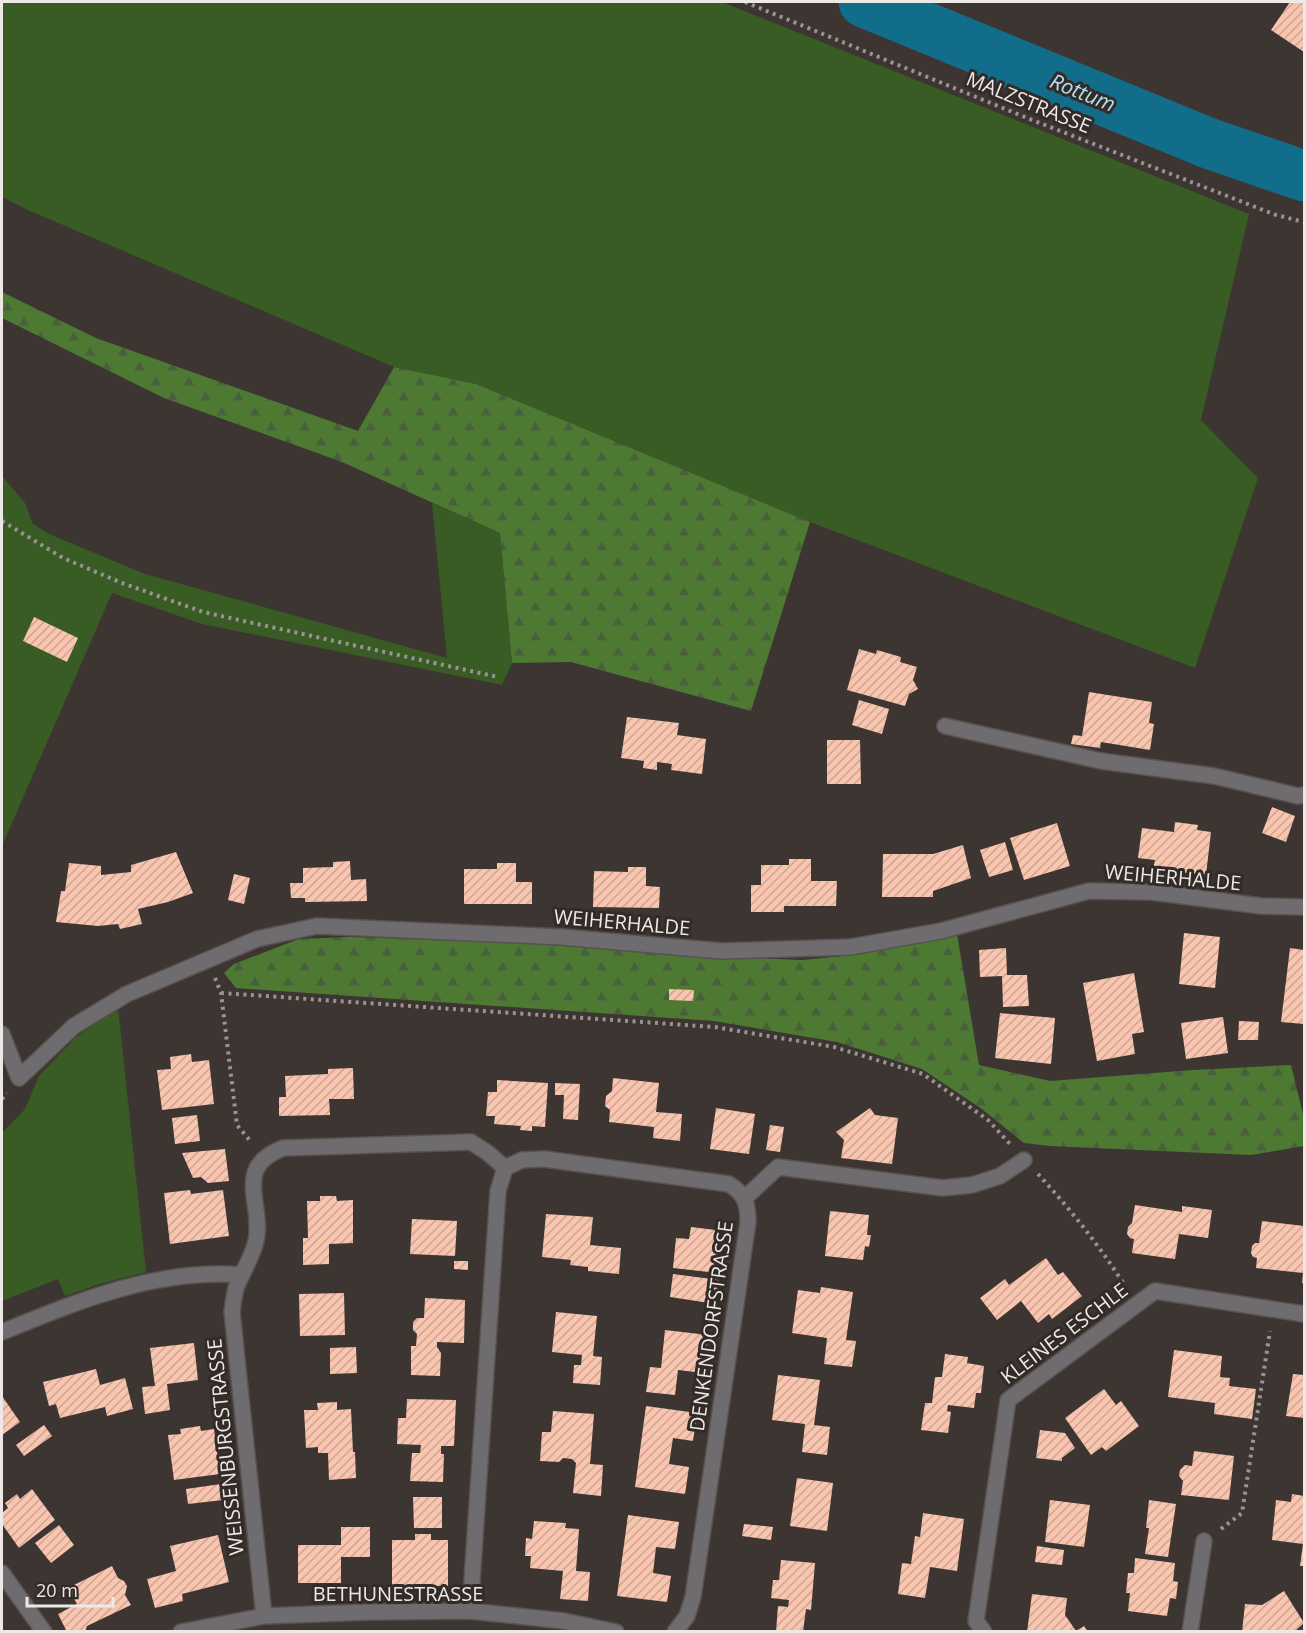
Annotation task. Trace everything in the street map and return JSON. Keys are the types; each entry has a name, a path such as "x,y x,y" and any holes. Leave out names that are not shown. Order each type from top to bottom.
{"street":[{"path":"945,726 1101,761 1214,776 1298,796 1305,795"},
{"name":"WEIHERHALDE","path":"2,1034 19,1078 74,1026 127,994 257,939 317,926 561,938 721,951 850,947 941,931 1089,891 1151,892 1261,906 1305,907"},
{"path":"264,1158 283,1148 471,1142 505,1168 498,1191 470,1611"},
{"name":"WEISSENBURGSTRASSE","path":"264,1158 257,1166 254,1179 256,1239 235,1291 232,1311 264,1616"},
{"name":"DENKENDORFSTRASSE","path":"505,1168 522,1160 544,1160 729,1184 739,1190 745,1198 748,1222 693,1597 687,1616 675,1632"},
{"path":"745,1198 777,1167 944,1188 972,1185 1000,1176 1024,1160"},
{"path":"2,1332 56,1310 116,1290 204,1274 242,1275"},
{"name":"KLEINES ESCHLE","path":"984,1632 976,1621 1008,1400 1155,1291 1305,1314"},
{"path":"1190,1632 1204,1541"},
{"path":"2,1573 44,1632"},
{"name":"BETHUNESTRASSE","path":"181,1632 264,1616 470,1611 564,1621 616,1632"}],"path":[{"name":"MALZSTRASSE","path":"745,2 1032,120 1276,215 1305,222"},
{"path":"2,521 63,558 122,583 203,612 498,677"},
{"path":"208,958 221,993 237,1125 264,1158"},
{"path":"221,993 715,1027 834,1047 923,1074 988,1120 1058,1196 1104,1252 1136,1305"},
{"path":"1204,1541 1242,1513 1273,1309"}],"green space":[{"path":"2,2 722,2 1249,214 1201,420 1258,478 1195,668 810,522 476,384 394,367 2,197"},
{"path":"2,292 96,338 358,431 394,367 476,384 810,522 751,711 571,662 512,663 500,533 342,462 164,398 2,318"},
{"path":"2,476 25,503 33,524 49,534 145,574 447,658 432,503 500,533 512,663 502,685 202,624 112,593 2,846"},
{"path":"957,934 979,1065 1050,1081 1291,1065 1304,1118 1304,1146 1251,1155 1024,1143 982,1109 922,1069 837,1042 714,1021 236,988 224,973 234,964 299,939 350,937 522,943 716,957 803,960 862,954"},
{"path":"118,1007 146,1272 65,1296 58,1279 2,1301 2,1133 25,1109 39,1076 76,1037"}],"building":[{"path":"1290,2 1304,2 1304,52 1271,30"},
{"path":"34,617 78,638 67,662 23,641"},
{"path":"859,649 876,654 877,650 901,657 900,662 917,667 913,680 918,689 909,694 905,706 847,690"},
{"path":"1089,692 1152,702 1149,723 1154,724 1150,750 1101,742 1100,748 1071,744 1073,735 1082,736"},
{"path":"859,700 889,709 882,734 852,725"},
{"path":"627,717 679,723 677,735 706,739 702,774 671,770 672,764 657,762 657,770 643,768 644,761 621,758"},
{"path":"827,740 860,740 861,784 827,784"},
{"path":"1272,807 1295,816 1286,842 1262,833"},
{"path":"1175,822 1198,825 1197,830 1211,832 1206,875 1153,869 1155,860 1138,858 1142,828 1174,832"},
{"path":"1057,823 1070,866 1024,880 1010,838"},
{"path":"1005,842 1013,870 989,877 980,850"},
{"path":"963,845 971,878 933,891 933,897 882,897 883,854 933,854"},
{"path":"176,852 193,893 138,909 142,924 120,929 118,924 98,926 56,922 61,891 65,891 69,863 101,866 101,875 131,872 131,865"},
{"path":"789,859 811,859 811,881 837,881 836,906 784,906 784,912 751,912 751,885 761,885 761,865 789,865"},
{"path":"350,861 351,880 366,879 367,901 305,902 305,898 291,898 290,883 303,883 303,868 333,867 333,862"},
{"path":"497,863 516,863 516,882 532,882 532,904 464,904 464,869 497,869"},
{"path":"628,867 646,867 646,886 660,887 659,908 593,907 594,871 628,872"},
{"path":"234,874 250,878 244,904 228,900"},
{"path":"1184,933 1220,937 1215,988 1179,984"},
{"path":"1006,948 1007,975 1027,975 1029,1006 1003,1007 1002,976 980,977 979,950"},
{"path":"1290,948 1304,950 1304,1024 1281,1022"},
{"path":"1134,973 1144,1032 1132,1034 1135,1054 1097,1061 1083,983"},
{"path":"669,989 694,990 693,1001 669,1000"},
{"path":"1000,1013 1055,1018 1051,1064 995,1058"},
{"path":"1223,1017 1228,1053 1186,1059 1181,1023"},
{"path":"1239,1021 1259,1022 1258,1040 1238,1040"},
{"path":"191,1054 192,1062 209,1060 214,1104 162,1110 157,1070 171,1069 170,1057"},
{"path":"353,1068 354,1099 329,1099 330,1115 279,1116 279,1097 286,1097 285,1076 328,1074 328,1069"},
{"path":"613,1078 659,1083 656,1112 682,1114 680,1141 653,1138 654,1127 609,1122 610,1110 605,1106 606,1096 612,1091"},
{"path":"497,1080 548,1083 545,1127 532,1126 532,1131 520,1130 521,1126 494,1124 495,1116 486,1116 488,1092 497,1092"},
{"path":"555,1083 580,1084 578,1120 563,1119 564,1095 555,1095"},
{"path":"716,1108 755,1114 749,1154 710,1149"},
{"path":"870,1108 875,1115 898,1118 892,1164 841,1158 844,1140 836,1132"},
{"path":"197,1115 200,1141 175,1144 172,1118"},
{"path":"770,1125 784,1127 780,1152 766,1150"},
{"path":"225,1149 229,1181 208,1183 201,1177 193,1178 182,1153"},
{"path":"190,1190 191,1194 223,1190 229,1236 170,1244 164,1193"},
{"path":"320,1196 336,1196 337,1201 353,1200 353,1243 329,1244 329,1264 303,1265 303,1238 308,1238 307,1201 320,1201"},
{"path":"1135,1205 1182,1212 1182,1206 1212,1210 1208,1238 1179,1234 1175,1259 1132,1253 1134,1239 1127,1234 1128,1227 1132,1223"},
{"path":"830,1211 869,1215 867,1235 871,1235 869,1247 865,1246 863,1260 825,1256"},
{"path":"546,1214 593,1217 590,1245 621,1248 619,1274 588,1271 588,1267 570,1265 571,1260 542,1257"},
{"path":"412,1219 457,1221 455,1256 410,1254"},
{"path":"1262,1221 1304,1226 1304,1283 1302,1283 1303,1273 1256,1268 1257,1258 1251,1253 1252,1246 1259,1243"},
{"path":"691,1227 724,1231 718,1273 673,1268 676,1238 689,1239"},
{"path":"1046,1258 1058,1275 1063,1272 1082,1296 1052,1319 1049,1314 1038,1323 1021,1301 997,1320 980,1298 1005,1279 1009,1285"},
{"path":"454,1261 468,1261 468,1270 454,1269"},
{"path":"673,1274 719,1280 716,1304 670,1297"},
{"path":"821,1287 853,1292 846,1340 856,1341 852,1367 824,1364 827,1338 792,1333 798,1290 820,1293"},
{"path":"344,1293 345,1335 300,1336 299,1294"},
{"path":"425,1298 465,1300 464,1343 437,1342 441,1353 440,1376 411,1375 411,1346 416,1346 417,1334 413,1330 413,1322 417,1318 424,1318"},
{"path":"556,1312 597,1316 593,1356 602,1357 600,1385 573,1383 574,1365 581,1365 582,1355 552,1352"},
{"path":"665,1330 708,1335 703,1373 678,1370 675,1395 646,1392 650,1367 661,1368"},
{"path":"194,1343 198,1380 167,1384 170,1410 145,1414 142,1387 155,1386 150,1348"},
{"path":"356,1347 357,1373 330,1374 330,1348"},
{"path":"1174,1350 1222,1356 1220,1377 1230,1378 1229,1386 1256,1389 1252,1419 1214,1414 1215,1403 1168,1397"},
{"path":"945,1354 968,1357 967,1363 984,1366 981,1393 976,1393 974,1408 948,1405 947,1411 951,1412 948,1433 921,1430 925,1403 932,1403 935,1377 942,1377"},
{"path":"96,1369 100,1385 125,1378 133,1409 107,1416 105,1407 60,1418 56,1404 49,1406 43,1382"},
{"path":"1293,1374 1304,1375 1304,1418 1286,1416"},
{"path":"778,1375 820,1380 814,1425 830,1427 827,1455 802,1452 805,1424 772,1420"},
{"path":"1104,1389 1116,1405 1121,1401 1139,1426 1106,1451 1102,1447 1091,1455 1065,1418"},
{"path":"2,1396 20,1422 2,1435"},
{"path":"407,1399 456,1400 454,1446 441,1446 441,1454 444,1454 443,1482 410,1481 412,1453 420,1453 421,1445 397,1444 398,1418 406,1418"},
{"path":"337,1402 337,1410 351,1409 356,1478 329,1480 328,1453 318,1453 318,1447 306,1448 304,1410 318,1410 317,1403"},
{"path":"646,1406 697,1413 693,1441 673,1438 669,1464 689,1467 685,1494 635,1487"},
{"path":"553,1411 594,1414 590,1464 603,1465 601,1496 573,1493 576,1463 572,1459 563,1458 559,1462 540,1461 542,1432 551,1432"},
{"path":"44,1425 52,1436 24,1456 16,1445"},
{"path":"200,1426 201,1431 214,1429 220,1474 174,1480 168,1435 181,1434 180,1429"},
{"path":"1040,1430 1065,1433 1075,1448 1062,1458 1062,1461 1036,1458"},
{"path":"1194,1451 1234,1456 1229,1500 1181,1495 1183,1481 1179,1476 1180,1470 1185,1465 1192,1466"},
{"path":"797,1478 833,1483 827,1531 790,1526"},
{"path":"221,1484 223,1500 188,1504 186,1489"},
{"path":"32,1489 55,1520 19,1548 2,1524 2,1513 8,1508 5,1503 17,1494 20,1499"},
{"path":"1292,1494 1304,1496 1304,1566 1300,1566 1303,1544 1272,1540 1276,1500 1291,1502"},
{"path":"413,1497 442,1497 442,1528 414,1528"},
{"path":"1050,1500 1090,1505 1084,1547 1045,1542"},
{"path":"1149,1500 1176,1504 1168,1557 1145,1554 1149,1528 1146,1528"},
{"path":"923,1513 964,1519 957,1571 930,1567 925,1598 898,1594 902,1563 911,1564 915,1536 920,1537"},
{"path":"628,1515 679,1522 675,1549 656,1547 653,1573 671,1576 667,1602 617,1596"},
{"path":"534,1521 566,1523 565,1528 579,1529 576,1571 590,1572 588,1601 560,1599 563,1571 530,1568 531,1556 525,1556 526,1538 532,1539"},
{"path":"744,1524 773,1527 771,1540 742,1536"},
{"path":"59,1525 74,1545 51,1563 35,1543"},
{"path":"341,1527 370,1527 370,1557 341,1557 341,1583 298,1583 298,1545 341,1545"},
{"path":"415,1534 431,1534 431,1540 448,1540 448,1586 392,1586 392,1540 415,1540"},
{"path":"218,1535 229,1582 182,1594 183,1601 155,1608 147,1579 176,1571 170,1546"},
{"path":"1037,1546 1064,1550 1062,1565 1035,1562"},
{"path":"1135,1558 1175,1563 1173,1581 1178,1582 1176,1599 1170,1598 1167,1616 1128,1611 1130,1593 1126,1593 1128,1573 1134,1573"},
{"path":"781,1560 815,1563 811,1610 806,1609 803,1632 776,1632 778,1606 788,1607 789,1600 771,1598 773,1580 779,1580"},
{"path":"112,1566 118,1578 127,1586 125,1595 131,1605 87,1626 85,1632 67,1632 58,1614 77,1604 68,1588"},
{"path":"1284,1591 1304,1623 1294,1632 1242,1632 1245,1604 1262,1605"},
{"path":"1032,1594 1067,1598 1065,1615 1076,1631 1084,1626 1088,1632 1027,1632"}],"waterway":[{"name":"Rottum","path":"864,2 1208,143 1304,176"}]}
